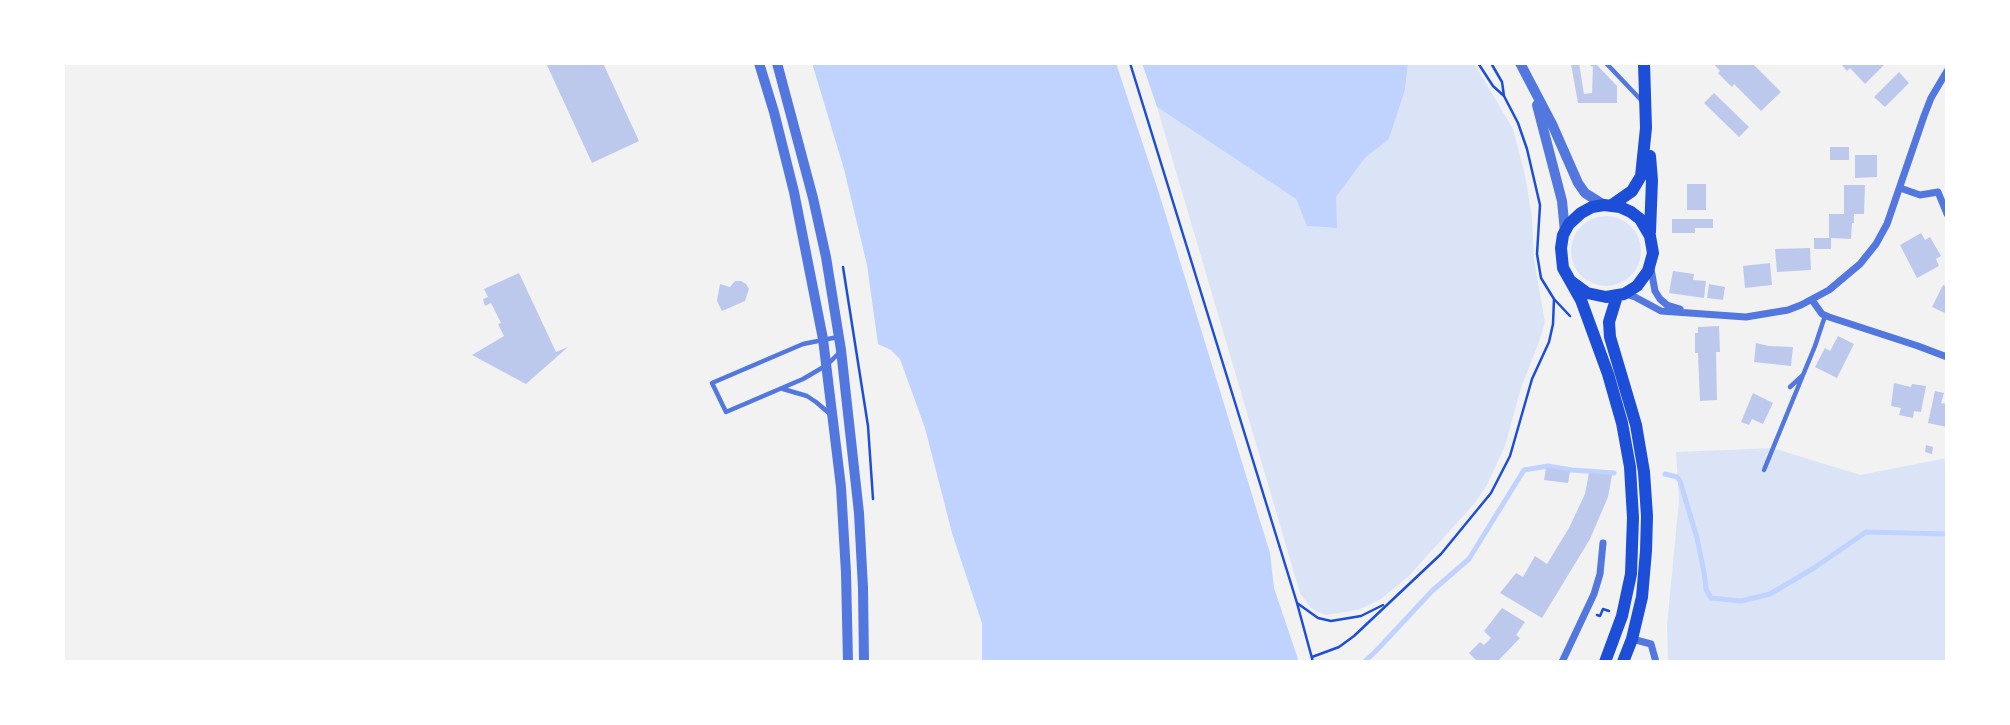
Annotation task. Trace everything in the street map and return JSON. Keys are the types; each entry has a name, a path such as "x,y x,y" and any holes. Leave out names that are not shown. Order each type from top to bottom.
{"main road":[{"path":"1644,63 1646,128 1652,180 1650,236"},
{"path":"1608,205 1632,191 1640,180 1646,128"},
{"path":"1572,282 1595,295 1620,295 1640,283 1651,264 1653,250 1645,225 1624,208 1608,205 1592,207 1571,221 1561,243 1563,268 1590,324 1614,392 1631,480 1634,531 1631,574 1622,616 1605,662"},
{"path":"1620,295 1610,317 1610,337 1636,425 1647,501 1644,578 1638,617 1623,662"}],"street":[{"path":"759,63 794,192 827,365 845,552 848,662"},
{"path":"777,63 815,208 841,350 859,513 864,662"},
{"path":"1520,63 1552,124 1578,183 1585,193 1608,205"},
{"path":"1620,295 1635,297 1661,311 1755,316 1788,310 1812,300 1850,274 1868,254 1887,224 1927,107 1947,71"},
{"path":"1532,86 1560,191 1565,232"},
{"path":"1900,188 1920,195 1947,189"},
{"path":"1938,192 1947,214"},
{"path":"1651,264 1655,291 1661,302 1691,313"},
{"path":"1812,300 1825,316 1947,357"},
{"path":"1562,662 1594,594 1600,574 1603,543"},
{"path":"1632,639 1651,644 1656,662"}],"lane":[{"path":"1606,63 1645,104"},
{"path":"1764,470 1825,316"},
{"path":"839,337 792,348 712,383 726,412 803,379 827,365 841,350"},
{"path":"1790,387 1803,375"},
{"path":"782,389 807,396 834,418"}],"path":[{"path":"1130,63 1313,662"},
{"path":"1478,63 1493,86 1504,96"},
{"path":"1490,63 1502,82 1504,96 1518,123 1538,197"},
{"path":"1312,657 1347,642 1430,565 1476,513 1497,482 1510,456 1532,379 1549,342 1554,299"},
{"path":"1297,603 1318,618 1331,621 1361,616 1387,603"},
{"path":"1600,616 1603,609 1610,611"}],"shaded area":[{"path":"1408,63 1474,63 1513,129 1532,217 1534,260 1545,322 1521,388 1505,446 1486,487 1474,504 1408,577 1381,599 1358,610 1326,615 1310,607 1300,593 1157,107 1296,199 1308,226 1336,228 1336,197 1365,158 1389,139 1405,90"},
{"path":"1606,216 1625,222 1635,232 1641,251 1635,270 1625,280 1606,286 1587,280 1577,270 1571,251 1577,232 1587,222"},
{"path":"1773,448 1860,475 1947,458 1947,662 1668,662 1667,625 1679,500 1676,452"}],"water":[{"path":"812,63 1116,63 1270,553 1274,588 1299,662 982,662 982,623 952,533 925,428 900,359 891,350 878,344 867,265 844,169"},
{"path":"1142,63 1408,63 1405,90 1389,139 1365,158 1336,197 1337,228 1307,226 1296,199 1157,107"}],"building":[{"path":"546,63 603,63 639,141 592,163"},
{"path":"1579,63 1584,94 1592,93 1593,66 1589,63 1598,63 1596,64 1617,86 1617,103 1578,103 1571,64"},
{"path":"1713,63 1752,63 1781,92 1761,111 1734,84 1732,87 1718,73 1720,71"},
{"path":"1840,63 1886,63 1865,84 1850,68 1847,71"},
{"path":"1899,72 1909,83 1885,107 1874,97"},
{"path":"1714,93 1749,127 1739,137 1704,103"},
{"path":"1830,147 1849,147 1849,160 1830,160"},
{"path":"1855,155 1877,155 1877,177 1855,178"},
{"path":"1687,184 1706,184 1706,210 1687,210"},
{"path":"1844,185 1865,185 1864,214 1854,214 1851,239 1831,238 1831,249 1814,249 1814,238 1829,238 1829,214 1844,214"},
{"path":"1672,219 1713,219 1713,228 1695,228 1695,233 1672,233"},
{"path":"1921,233 1925,240 1930,237 1941,256 1936,259 1939,266 1917,278 1900,245"},
{"path":"1810,248 1811,270 1777,272 1775,249"},
{"path":"1770,263 1772,285 1745,288 1743,266"},
{"path":"1673,271 1694,274 1693,280 1706,281 1704,298 1669,293"},
{"path":"519,273 556,352 568,347 526,384 472,355 504,336 491,303 485,306 483,299 488,297 484,289"},
{"path":"735,281 741,281 749,289 745,301 722,311 717,301 720,284 730,287"},
{"path":"1709,284 1725,287 1723,300 1707,298"},
{"path":"1943,285 1947,287 1947,314 1932,307"},
{"path":"1719,326 1720,352 1716,352 1717,400 1700,401 1695,333 1698,333 1698,327"},
{"path":"1838,336 1854,344 1837,378 1815,367 1825,348 1830,351"},
{"path":"1756,343 1793,347 1791,366 1754,362"},
{"path":"1894,383 1911,387 1912,384 1926,386 1921,412 1914,411 1913,418 1899,415 1901,408 1891,406"},
{"path":"1935,391 1944,393 1941,403 1947,404 1947,427 1928,423"},
{"path":"1753,393 1773,403 1763,424 1752,419 1749,425 1741,422"},
{"path":"1926,445 1933,447 1932,454 1925,452"},
{"path":"1546,468 1570,471 1568,483 1544,480"},
{"path":"1589,473 1612,475 1608,497 1590,539 1542,618 1500,593 1516,573 1523,577 1535,556 1547,564 1569,528 1585,494"},
{"path":"1502,608 1525,622 1516,635 1520,638 1497,662 1478,662 1469,653 1480,642 1484,645 1491,638 1484,631"}],"waterway":[{"path":"1364,662 1432,591 1469,559 1524,470 1548,466 1614,473"},
{"path":"1665,474 1677,477 1680,481 1697,538 1706,589 1711,598 1741,601 1770,594 1866,532 1947,534"}]}
